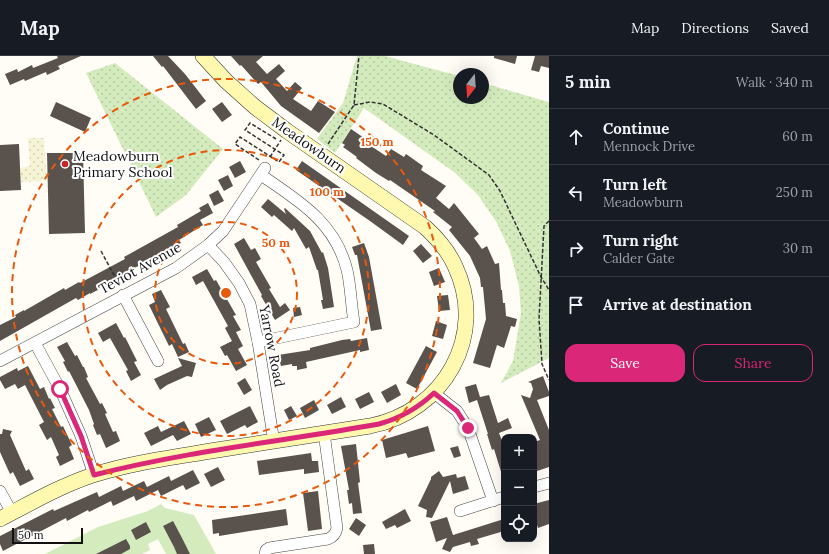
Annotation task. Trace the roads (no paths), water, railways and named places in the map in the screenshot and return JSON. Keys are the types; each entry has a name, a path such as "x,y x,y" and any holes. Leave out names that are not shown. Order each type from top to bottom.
{"street":[{"name":"Meadowburn","path":"6,516 44,496 94,475 135,464 274,442 389,421 416,408 434,393 450,373 458,356 466,325 465,300 463,288 455,265 442,245 425,227 322,155 284,135 226,81 203,56"},
{"name":"Teviot Avenue","path":"0,361 176,268 208,245 223,231 264,169 325,225 338,247 347,270 354,322 258,342"},
{"name":"Yarrow Road","path":"208,245 224,262 250,304 258,342 274,442"},
{"path":"124,295 158,362"},
{"path":"35,343 60,389 81,436 94,475"},
{"path":"434,393 457,411 468,428 493,501"},
{"path":"265,554 266,550 269,548 328,539 333,536 336,531 337,528 324,433"},
{"path":"537,487 549,483"},
{"path":"0,491 6,516"},
{"path":"460,511 501,498"}],"place":[{"name":"Meadowburn Primary School","path":"65,164"}]}
